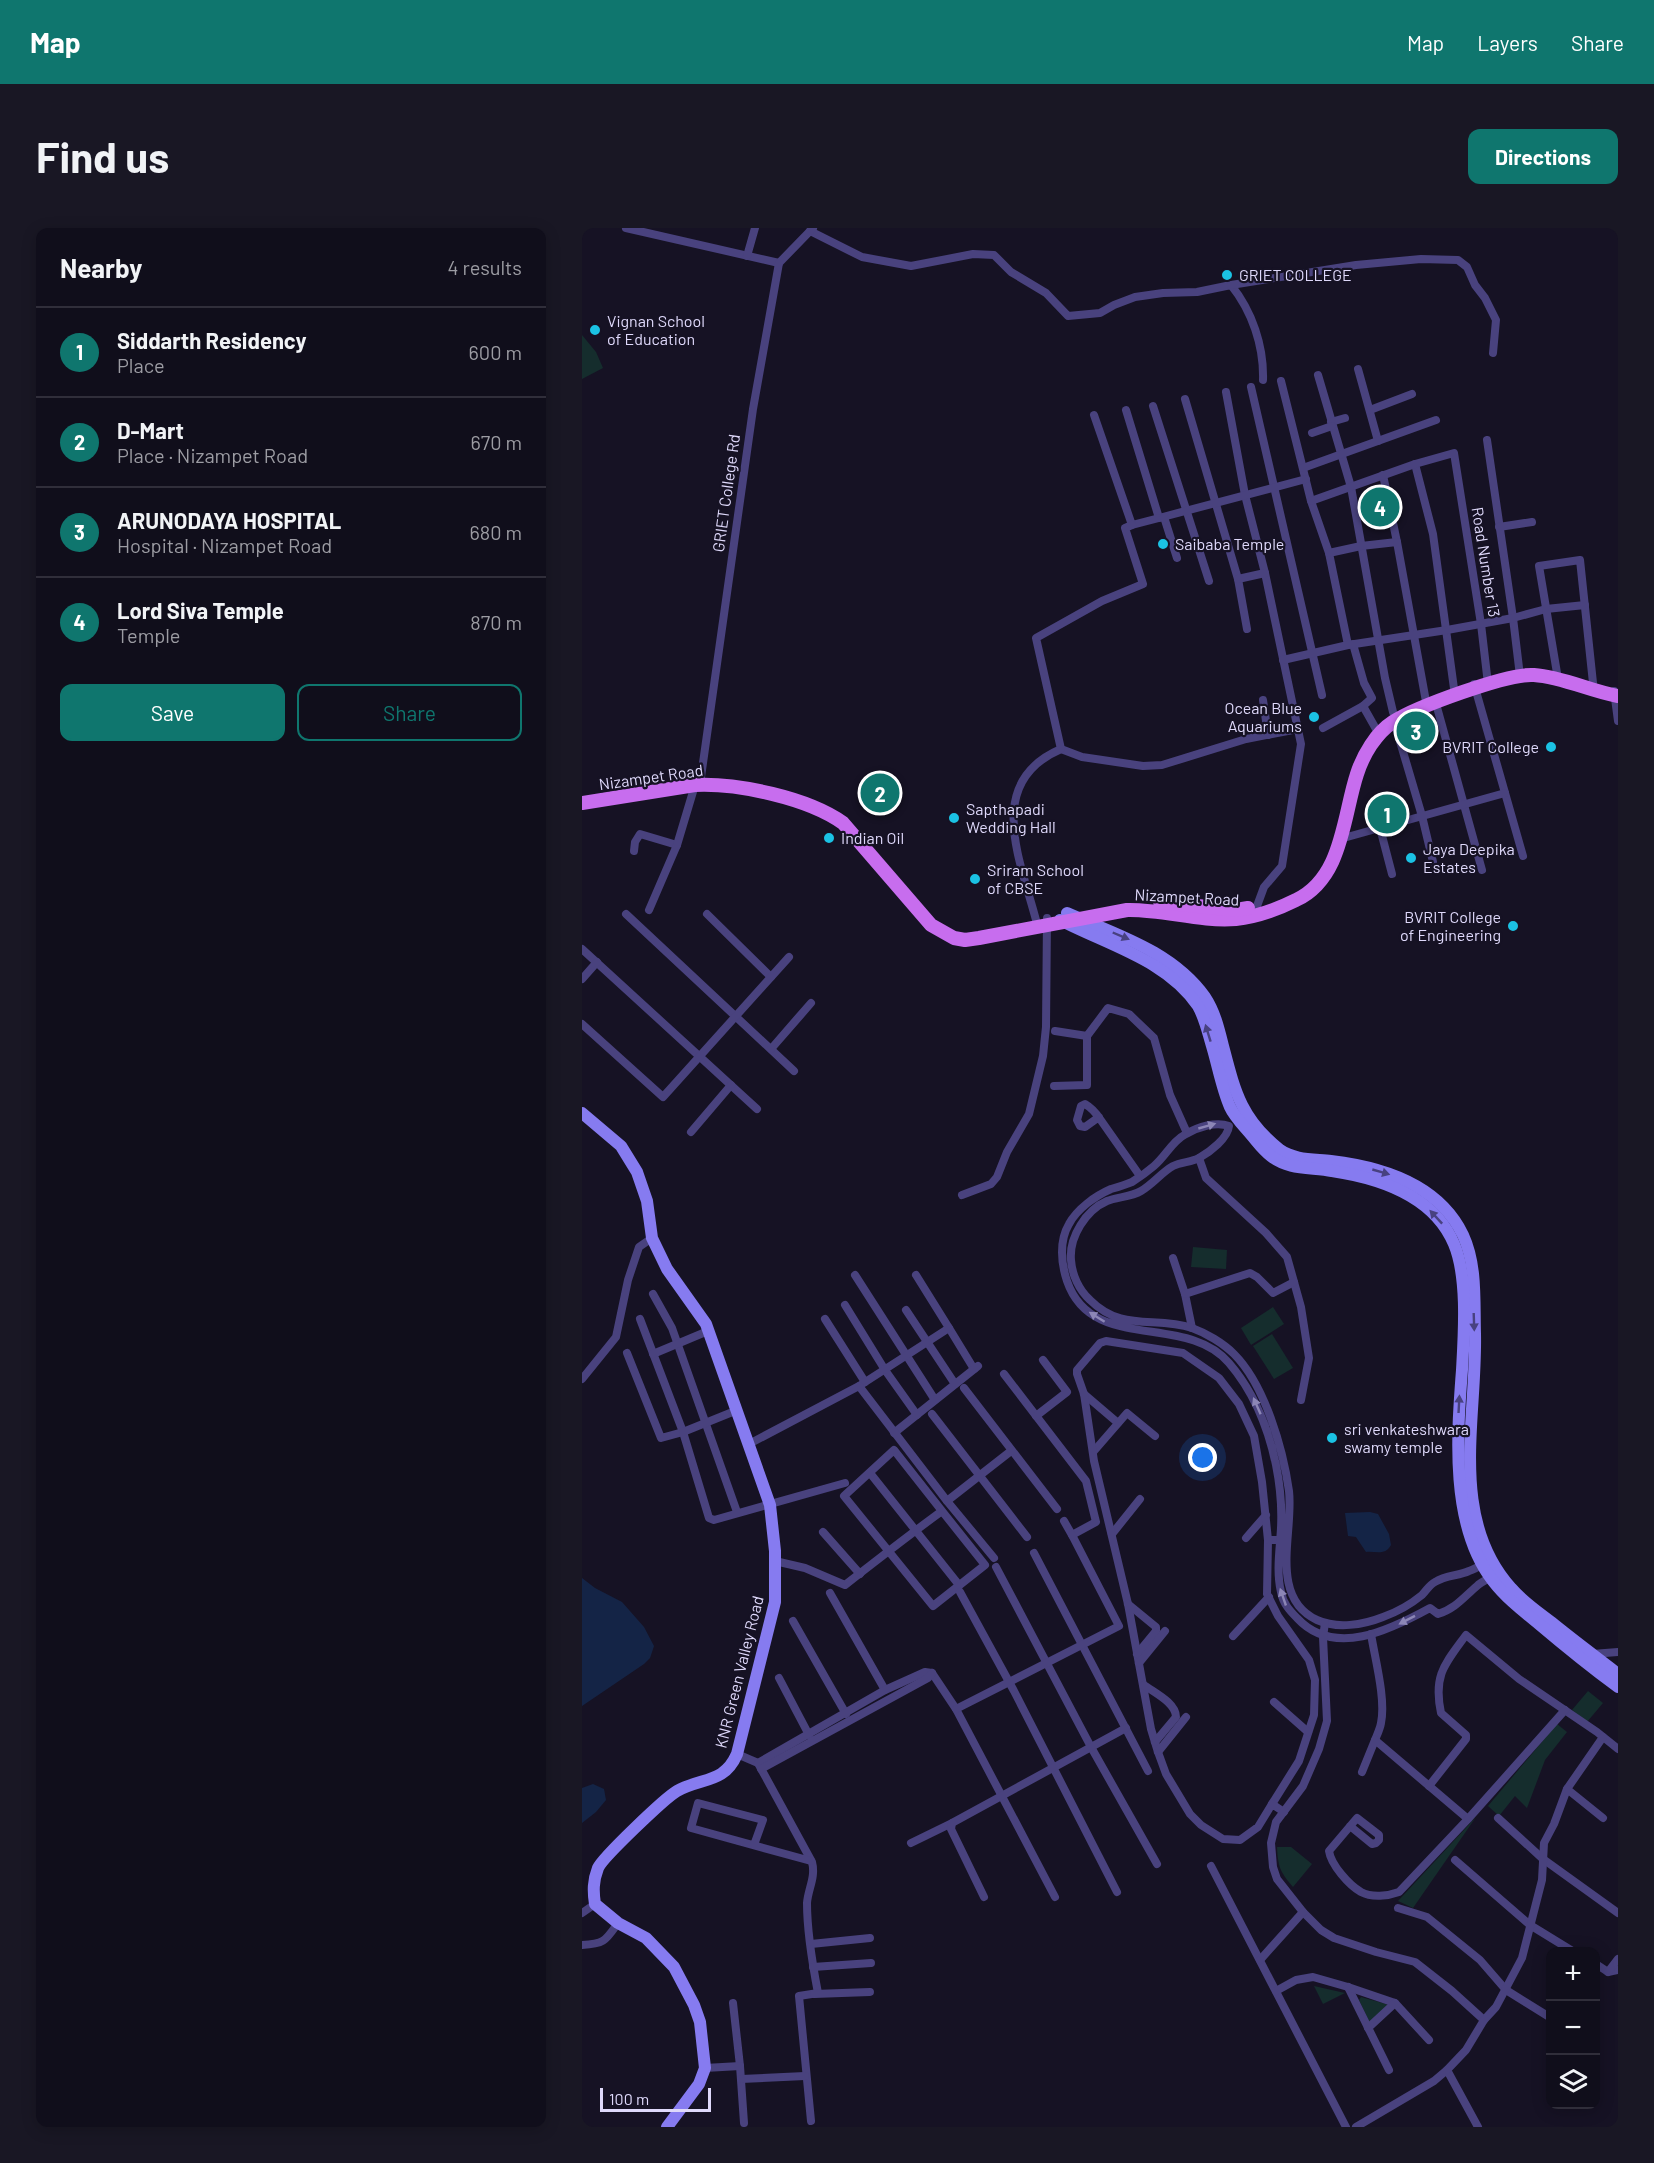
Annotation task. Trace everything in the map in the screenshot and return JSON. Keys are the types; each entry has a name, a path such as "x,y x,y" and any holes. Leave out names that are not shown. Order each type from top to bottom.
{"main road":[{"name":"Nizampet Road","path":"582,795 698,781 753,790 808,804 830,813 852,831 931,925 946,935 965,940 1126,902 1144,901 1236,910 1288,896 1302,887 1318,870 1331,840 1361,749 1376,729 1393,717 1481,683 1520,673 1557,673 1616,692"},
{"name":"Nizampet Road","path":"1520,673 1616,692"},
{"name":"Nizampet Road","path":"1056,919 1127,910 1237,919 1278,908 1296,900 1311,890 1329,868 1340,839 1357,773 1374,741 1393,717"},
{"name":"Nizampet Road","path":"582,803 698,781"}],"street":[{"path":"626,228 779,263 811,230 862,257 911,266 973,254 994,255 1011,272 1046,293 1068,315 1100,313 1135,297 1197,292 1356,265 1421,259 1458,260 1467,267 1496,320 1493,353"},
{"path":"747,256 755,228"},
{"name":"GRIET College Rd","path":"649,910 677,845 698,781 753,409 779,263"},
{"path":"1231,285 1248,310 1263,365 1263,380"},
{"path":"1358,369 1378,441"},
{"path":"1318,375 1351,487 1393,717 1433,862"},
{"path":"1281,381 1311,501 1329,554 1350,645 1372,698 1363,706 1323,728"},
{"path":"1251,387 1322,695"},
{"path":"1226,392 1245,495 1302,744 1282,866 1264,887 1257,906"},
{"path":"1370,410 1412,394"},
{"path":"1185,399 1238,579 1247,629"},
{"path":"1153,406 1209,581"},
{"path":"1126,410 1177,558"},
{"path":"1094,415 1132,525"},
{"path":"1312,433 1345,418"},
{"path":"1303,468 1436,420"},
{"path":"1487,440 1520,673"},
{"name":"Road Number 13","path":"1414,464 1454,453 1481,624 1481,683 1505,793 1523,856"},
{"path":"1311,501 1414,464 1433,534 1454,693"},
{"path":"1383,475 1414,635 1430,702 1464,805 1482,870"},
{"path":"1061,749 1036,638 1102,601 1143,584 1125,528 1306,478"},
{"path":"1499,527 1532,522"},
{"path":"1329,554 1361,546 1397,542"},
{"path":"1557,673 1539,566 1580,560 1593,683"},
{"path":"1238,579 1264,573"},
{"path":"1283,660 1350,645 1447,630 1513,618 1546,609 1585,604"},
{"path":"1616,692 1618,721"},
{"path":"1263,700 1268,735"},
{"path":"1363,706 1376,729"},
{"path":"1061,749 1082,757 1143,766 1162,765 1246,739 1298,729"},
{"path":"962,1195 991,1184 997,1176 1007,1152 1029,1114 1043,1056 1056,919 1016,842 1012,809 1019,785 1036,763 1061,749"},
{"path":"1340,839 1505,793"},
{"path":"1380,828 1392,874"},
{"path":"634,850 634,842 640,834 677,845"},
{"path":"626,914 794,1071"},
{"path":"706,914 771,977"},
{"path":"1056,919 1094,931 1172,976 1198,1007 1230,1106 1238,1120 1292,1156 1344,1163 1381,1172 1411,1182 1437,1199 1463,1235 1473,1273 1475,1349 1470,1471 1472,1504 1486,1562 1517,1606 1618,1687"},
{"path":"582,949 758,1109"},
{"path":"582,1024 663,1097 789,957"},
{"path":"582,979 597,962"},
{"path":"771,1049 811,1003"},
{"path":"1054,1086 1087,1085 1087,1036 1108,1008 1129,1014 1154,1038 1170,1095 1187,1133"},
{"path":"1055,1031 1087,1036"},
{"path":"691,1132 731,1085"},
{"name":"KNR Green Valley Road","path":"582,1113 621,1146 637,1172 647,1201 652,1238 667,1269 706,1324 770,1505 775,1561 775,1602 733,1764 723,1775 678,1790 662,1801 599,1866 592,1888 595,1904"},
{"path":"1099,1117 1140,1176"},
{"path":"1238,1120 1187,1133 1177,1139 1165,1156 1140,1176 1131,1182 1108,1190 1089,1202 1077,1214 1068,1224 1063,1241 1062,1257 1067,1281 1076,1299 1090,1313 1106,1322 1145,1332 1166,1332 1207,1346 1227,1360 1247,1387 1257,1405 1276,1466 1291,1593 1301,1609 1325,1623 1356,1625 1384,1617 1409,1604 1437,1580 1467,1572 1486,1562"},
{"path":"1238,1120 1226,1136 1199,1158 1173,1166 1139,1192 1106,1202 1093,1210 1081,1224 1074,1241 1071,1259 1074,1277 1084,1294 1099,1309 1116,1318 1132,1322 1171,1324 1192,1328 1212,1338 1233,1354 1252,1377 1264,1401 1281,1454 1289,1492 1279,1579 1281,1593 1287,1608 1312,1632 1323,1637 1358,1638 1393,1627 1430,1608"},
{"path":"1165,1156 1173,1166"},
{"path":"1199,1158 1206,1178 1266,1233 1287,1257 1301,1307 1309,1358 1301,1400"},
{"path":"582,1379 616,1337 628,1280 639,1247 652,1238"},
{"path":"1173,1258 1185,1294 1192,1328"},
{"path":"1185,1294 1250,1273 1273,1293 1294,1282"},
{"path":"855,1275 935,1400"},
{"path":"894,1433 935,1400 959,1386 976,1368 916,1275"},
{"path":"653,1294 672,1328 737,1512"},
{"path":"845,1305 916,1415"},
{"path":"906,1310 959,1386 1057,1509"},
{"path":"640,1319 683,1432 709,1518 714,1520 844,1483"},
{"path":"825,1319 862,1384 894,1433 994,1558"},
{"path":"749,1444 862,1384 949,1328"},
{"path":"653,1354 708,1331"},
{"path":"1144,1347 1145,1332"},
{"path":"1159,1350 1160,1333"},
{"path":"1198,1342 1202,1333"},
{"path":"1106,1341 1159,1350 1183,1353 1195,1360 1219,1378 1239,1404 1254,1436 1266,1515 1267,1594 1278,1616 1309,1660 1315,1680 1314,1715 1299,1761 1258,1827 1240,1840 1223,1839 1190,1814 1166,1774 1158,1752 1151,1729 1128,1604 1094,1461 1084,1394 1077,1370 1100,1343 1106,1341"},
{"path":"627,1353 661,1438 683,1432 735,1411"},
{"path":"1036,1416 1067,1392 1043,1360"},
{"path":"1004,1374 1086,1481 1096,1522 1072,1535"},
{"path":"1084,1394 1118,1423"},
{"path":"1094,1451 1127,1413 1155,1436"},
{"path":"932,1414 1028,1537"},
{"path":"894,1450 942,1511 985,1565 960,1588 933,1606 844,1496 894,1450"},
{"path":"947,1501 1011,1451"},
{"path":"870,1473 960,1588 1117,1892"},
{"path":"1112,1534 1140,1499"},
{"path":"775,1561 806,1568 845,1585 942,1511"},
{"path":"1246,1538 1266,1515"},
{"path":"956,1708 1119,1626 1064,1521"},
{"path":"1267,1527 1283,1532"},
{"path":"823,1532 860,1574"},
{"path":"1268,1540 1283,1532"},
{"path":"1034,1553 1148,1771"},
{"path":"996,1568 1091,1747 1157,1864"},
{"path":"1467,1572 1473,1576 1478,1585"},
{"path":"1423,1593 1430,1608 1438,1614 1452,1608 1478,1585 1495,1576"},
{"path":"1495,1576 1618,1674"},
{"path":"830,1593 885,1690"},
{"path":"1233,1636 1269,1597"},
{"path":"1128,1604 1156,1627 1156,1631 1138,1658"},
{"path":"793,1621 846,1714"},
{"path":"1325,1623 1323,1637 1327,1721 1319,1749 1303,1786 1276,1822 1271,1843 1273,1867 1277,1879 1303,1912 1321,1930 1334,1938 1414,1962 1452,1991 1484,2020"},
{"path":"1138,1658 1165,1631"},
{"path":"1362,1772 1381,1723 1382,1710 1371,1634"},
{"path":"1429,1786 1466,1739 1466,1735 1441,1713 1438,1690 1444,1666 1466,1635 1520,1679 1618,1749"},
{"path":"1592,1654 1618,1652"},
{"path":"759,1766 885,1690 925,1672 932,1673 956,1708 1055,1897"},
{"path":"759,1766 928,1678 932,1673"},
{"path":"779,1678 809,1735"},
{"path":"1144,1685 1172,1707 1177,1714 1155,1742"},
{"path":"1274,1702 1308,1732"},
{"path":"1350,1826 1329,1851 1335,1866 1362,1892 1389,1896 1399,1892 1565,1710"},
{"path":"1158,1752 1186,1717"},
{"path":"911,1843 1126,1728"},
{"path":"1356,2127 1434,2081 1447,2070 1466,2050 1506,1990 1522,1958 1542,1880 1544,1843 1567,1789 1603,1737"},
{"path":"1375,1740 1468,1819"},
{"path":"737,1754 759,1766 814,1870 807,1905 818,1993 799,1996 811,2121"},
{"path":"1567,1789 1603,1818"},
{"path":"754,1845 763,1820 698,1803 691,1828 811,1861"},
{"path":"1272,1804 1284,1812"},
{"path":"1266,1814 1276,1822"},
{"path":"1498,1818 1543,1859 1618,1913"},
{"path":"952,1823 951,1830 984,1897"},
{"path":"1455,1860 1530,1925 1566,1947"},
{"path":"1212,1866 1346,2127"},
{"path":"582,1913 595,1904 618,1923 646,1938 674,1967 694,2005 700,2022 705,2068 699,2084 667,2127"},
{"path":"1398,1908 1427,1917 1480,1960 1506,1990 1546,2015"},
{"path":"1260,1960 1303,1912"},
{"path":"582,1945 604,1942 618,1923"},
{"path":"811,1944 870,1938"},
{"path":"1608,1972 1618,1959"},
{"path":"813,1966 871,1963"},
{"path":"1600,1967 1608,1972 1618,1970"},
{"path":"1276,1991 1296,1980 1313,1977 1348,1987 1395,2003 1429,2040"},
{"path":"1348,1987 1389,2070"},
{"path":"812,1994 870,1992"},
{"path":"733,2003 744,2123"},
{"path":"1368,2028 1395,2003"},
{"path":"705,2068 740,2066"},
{"path":"1447,2070 1478,2127"},
{"path":"741,2079 805,2076"}],"green space":[{"path":"582,335 596,352 603,368 582,379"},
{"path":"1193,1247 1227,1250 1226,1269 1191,1267"},
{"path":"1273,1307 1284,1324 1251,1345 1241,1328"},
{"path":"1272,1334 1293,1368 1274,1379 1253,1346"},
{"path":"1588,1691 1603,1703 1587,1722 1572,1710"},
{"path":"1557,1724 1567,1732 1545,1760 1527,1808 1515,1796 1499,1816 1488,1806"},
{"path":"1476,1817 1413,1908 1398,1901"},
{"path":"1277,1847 1291,1847 1312,1864 1293,1887 1280,1869"},
{"path":"1314,1986 1345,1993 1323,2004"},
{"path":"1361,1997 1389,2006 1369,2021 1359,2000"}],"water":[{"path":"1345,1513 1378,1514 1389,1534 1391,1545 1386,1551 1366,1552 1356,1537 1348,1536"},
{"path":"582,1578 595,1588 622,1602 644,1627 654,1646 650,1658 644,1664 582,1706"},
{"path":"593,1784 604,1789 606,1800 582,1823 582,1788"}],"place":[{"name":"GRIET COLLEGE","path":"1227,275"},
{"name":"Vignan School of Education","path":"595,330"},
{"name":"Lord Siva Temple","path":"1380,507"},
{"name":"Saibaba Temple","path":"1163,544"},
{"name":"Ocean Blue Aquariums","path":"1314,717"},
{"name":"ARUNODAYA HOSPITAL","path":"1416,731"},
{"name":"BVRIT College","path":"1551,747"},
{"name":"D-Mart","path":"880,793"},
{"name":"Siddarth Residency","path":"1387,814"},
{"name":"Sapthapadi Wedding Hall","path":"954,818"},
{"name":"Indian Oil","path":"829,838"},
{"name":"Jaya Deepika Estates","path":"1411,858"},
{"name":"Sriram School of CBSE","path":"975,879"},
{"name":"BVRIT College of Engineering","path":"1513,926"},
{"name":"sri venkateshwara swamy temple","path":"1332,1438"}]}
